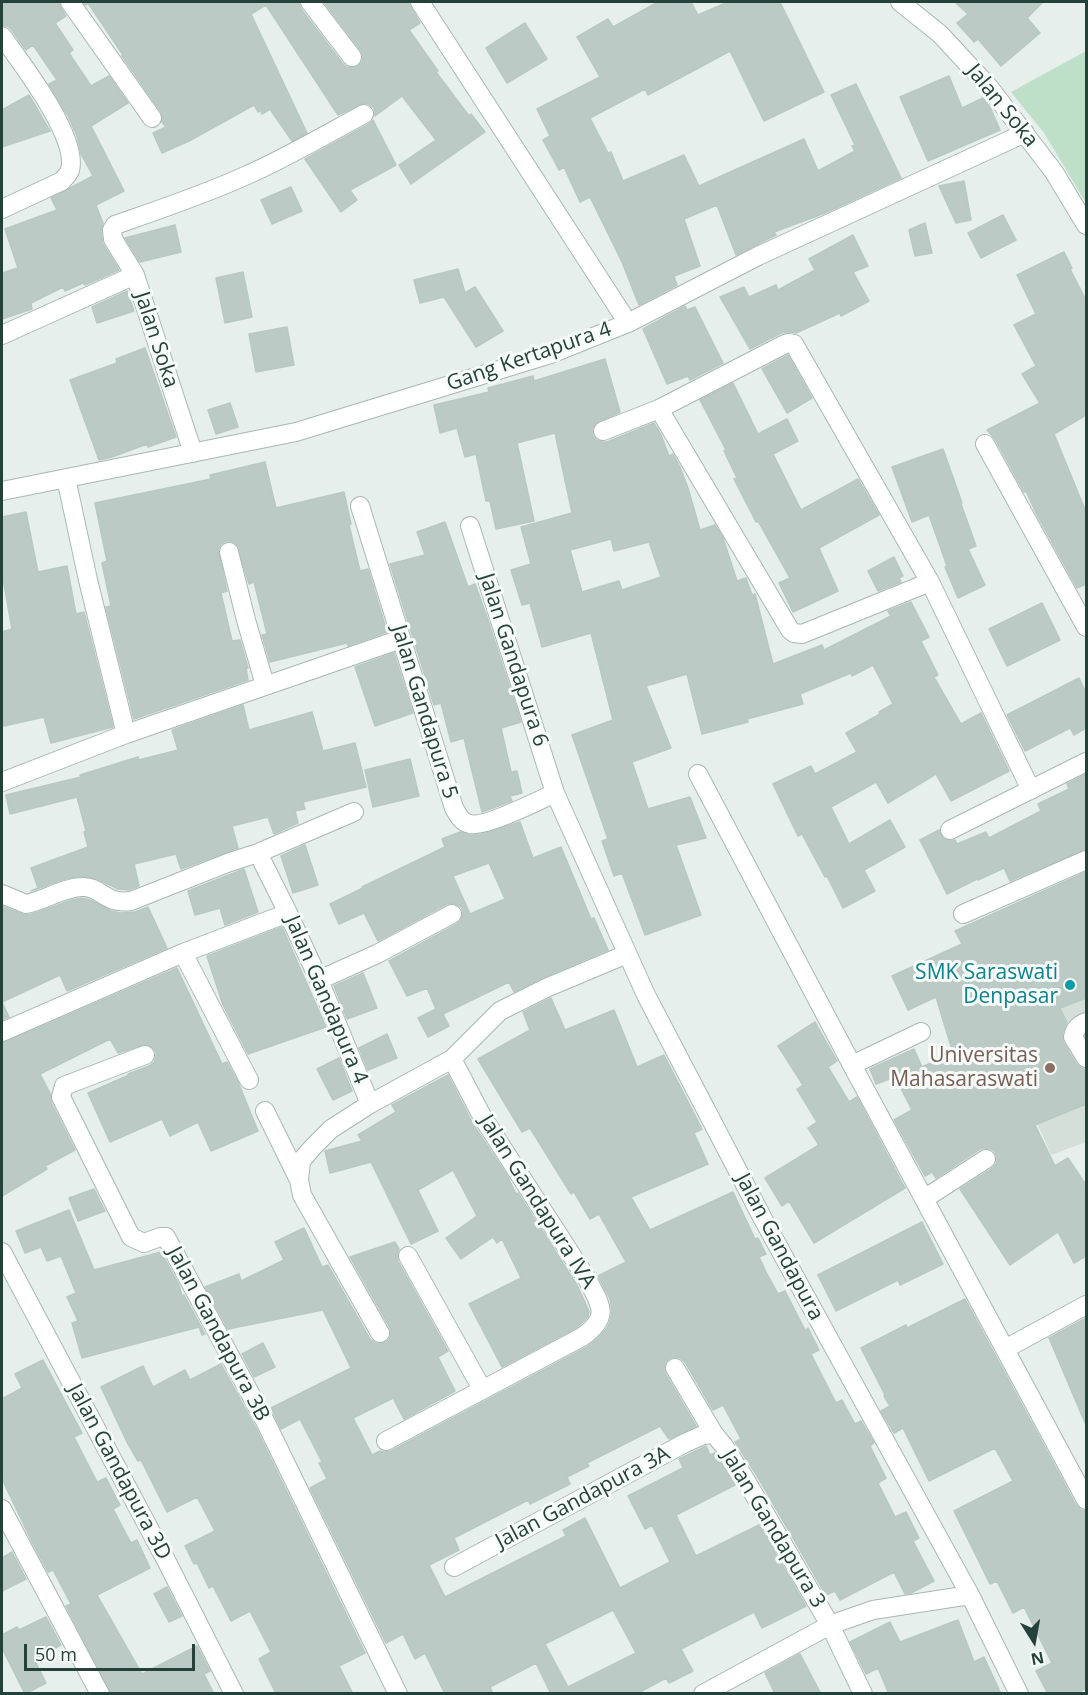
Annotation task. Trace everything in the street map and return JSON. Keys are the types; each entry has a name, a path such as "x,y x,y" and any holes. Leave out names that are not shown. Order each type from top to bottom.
{"street":[{"path":"70,2 152,118"},
{"path":"310,2 352,57"},
{"path":"420,2 628,323"},
{"name":"Jalan Soka","path":"900,2 940,34 989,87 1054,172 1086,225"},
{"path":"2,36 7,54 60,122 71,162 68,175 62,181 2,209"},
{"name":"Jalan Soka","path":"193,453 135,275 113,239 112,230 115,225 245,176 364,114"},
{"name":"Gang Kertapura 4","path":"2,491 296,432 551,354 628,323 758,256 1025,133"},
{"path":"2,335 135,275"},
{"path":"603,431 659,409 785,344 794,344 930,582 1031,790"},
{"path":"659,409 790,630 794,633 802,634 930,582"},
{"path":"985,444 1086,627"},
{"path":"66,478 88,580 126,734"},
{"name":"Jalan Gandapura 5","path":"360,506 454,808 460,819 475,825 555,794"},
{"name":"Jalan Gandapura 6","path":"470,526 555,794"},
{"path":"229,552 265,685"},
{"path":"2,782 126,734 401,639"},
{"path":"951,830 1086,762"},
{"path":"698,774 924,1199 1085,1494"},
{"name":"Jalan Gandapura","path":"555,794 646,995 763,1219 969,1595 1019,1694"},
{"path":"2,894 26,904 81,887 90,888 120,903 131,901 258,853 354,812"},
{"name":"Jalan Gandapura 4","path":"258,853 319,980 370,1104 452,1059 500,1011 546,988 627,954"},
{"path":"963,914 1086,860"},
{"path":"2,1032 183,953 288,913"},
{"path":"319,980 377,954 452,914"},
{"path":"183,953 249,1080"},
{"path":"1086,1022 1079,1025 1073,1037 1086,1058"},
{"path":"852,1065 921,1032"},
{"name":"Jalan Gandapura 3B","path":"145,1055 64,1086 61,1097 131,1237 144,1243 165,1237 266,1423 398,1694"},
{"name":"Jalan Gandapura IVA","path":"386,1441 582,1337 596,1327 600,1317 601,1310 598,1300 587,1279 483,1118 452,1059"},
{"path":"299,1180 302,1161 312,1147 331,1129 370,1104"},
{"path":"265,1111 299,1180 302,1195 380,1333"},
{"path":"924,1199 986,1159"},
{"name":"Jalan Gandapura 3D","path":"2,1252 168,1564 234,1694"},
{"path":"408,1256 482,1389"},
{"path":"1005,1349 1086,1305"},
{"name":"Jalan Gandapura 3","path":"675,1368 714,1434 745,1479 830,1625"},
{"name":"Jalan Gandapura 3A","path":"454,1567 685,1443 704,1435 714,1434"},
{"path":"2,1511 100,1694"},
{"name":"Jalan Gandapura 3","path":"703,1694 830,1625 873,1610 969,1595"},
{"path":"830,1625 863,1694"}],"shaded area":[{"name":"Universitas Mahasaraswati","path":"1086,950 1086,1142 1051,1155 981,994"}],"green space":[{"path":"1086,51 1086,203 1044,133 1011,92"}],"building":[{"path":"2,2 59,2 66,16 55,23 73,50 69,53 91,86 109,76 128,103 91,126 124,191 96,205 103,223 101,231 103,244 119,270 85,285 83,283 65,291 63,287 31,303 32,309 2,319 2,273 18,268 5,229 57,210 51,198 93,176 81,154 77,136 68,116 49,84 57,80 33,45 26,50 11,29 2,25"},
{"path":"83,2 299,2 301,9 343,64 353,68 362,62 361,51 324,2 408,2 420,23 409,30 438,71 436,72 469,116 471,114 485,132 411,184 399,165 436,140 402,96 375,116 374,108 364,103 338,115 266,5 251,14 307,133 292,141 270,109 262,114 254,105 189,141 162,153 153,133 166,127 162,122 161,112 88,3 86,5"},
{"path":"658,2 691,2 698,15 728,2 780,2 824,92 764,121 730,51 648,95 645,89 590,118 608,153 611,152 623,181 684,155 699,186 804,139 818,171 855,151 852,146 855,145 831,95 856,84 901,178 825,213 774,232 776,235 736,255 717,205 684,219 700,266 674,276 677,285 639,305 622,262 590,197 580,202 564,167 559,170 543,140 550,136 537,109 600,77 577,37 608,19 613,27"},
{"path":"955,2 1043,2 1027,18 1040,33 1001,66 978,39 974,42 957,23 968,14"},
{"path":"525,23 547,59 507,83 486,48"},
{"path":"949,76 962,108 983,98 990,107 1000,130 928,161 900,97"},
{"path":"29,95 50,131 2,147 2,110"},
{"path":"373,120 396,165 350,190 357,200 341,212 305,159"},
{"path":"964,181 971,220 956,223 939,186"},
{"path":"291,187 302,211 272,224 261,200"},
{"path":"1003,215 1016,240 981,258 968,233"},
{"path":"925,223 932,253 915,256 909,230"},
{"path":"175,225 181,252 140,262 125,238"},
{"path":"853,235 868,266 853,272 869,301 841,316 840,313 796,333 781,333 750,349 720,297 744,287 749,297 776,285 778,290 815,270 809,259"},
{"path":"1064,252 1086,300 1086,415 1054,434 1086,512 1086,584 1077,588 1026,491 1024,492 995,439 987,430 1040,403 1022,374 1036,366 1014,325 1036,314 1017,275"},
{"path":"458,269 465,293 475,287 503,331 476,347 444,297 420,303 414,280"},
{"path":"243,272 252,317 225,323 216,278"},
{"path":"127,291 134,311 97,323 92,307"},
{"path":"685,306 687,310 695,307 723,363 690,380 688,376 667,384 643,329"},
{"path":"287,327 294,365 256,372 249,334"},
{"path":"145,348 176,437 99,460 70,380 117,363 116,359"},
{"path":"788,355 812,398 787,413 762,369"},
{"path":"605,359 620,412 595,424 592,429 593,436 596,440 607,442 654,423 669,456 673,454 680,467 700,530 715,525 723,538 737,581 746,578 752,595 755,594 773,664 822,645 824,650 891,616 888,611 911,602 929,637 921,641 938,675 934,677 961,724 981,713 1009,771 951,801 936,774 888,803 876,782 831,807 849,844 890,820 905,847 864,870 875,891 843,908 802,834 798,836 773,784 811,766 815,774 857,752 846,733 893,704 873,665 852,676 851,673 800,694 803,704 702,734 687,674 646,686 671,748 632,762 648,809 690,797 706,838 676,845 701,915 645,935 622,873 614,876 602,841 608,839 572,735 613,720 591,633 542,647 530,603 522,605 511,570 531,564 521,527 572,513 555,433 517,443 534,521 496,529 490,501 486,501 476,454 465,457 457,428 440,433 434,405 489,392 488,388 533,376 534,381","holes":["611,539 614,551 649,542 661,577 622,590 619,581 582,592 570,550"]},
{"path":"733,383 758,434 787,419 798,441 773,454 801,510 858,479 879,515 819,548 838,591 793,612 779,583 790,578 758,521 756,522 734,479 737,478 724,451 726,450 700,400"},
{"path":"230,403 238,427 216,434 208,410"},
{"path":"943,449 976,546 968,549 985,585 958,598 945,567 947,566 929,515 912,522 892,467"},
{"path":"265,462 276,508 344,492 360,571 368,569 387,632 348,646 347,643 270,662 262,635 267,634 254,582 249,584 237,545 232,541 226,541 218,549 227,591 221,593 232,641 240,640 248,668 246,668 248,680 134,719 106,607 111,606 102,563 107,561 95,503 211,479 210,475"},
{"path":"26,512 38,572 67,566 76,614 84,612 113,727 51,743 44,717 4,726 2,716 2,632 12,629 2,573 2,517"},
{"path":"445,522 468,587 475,584 521,722 501,728 511,772 517,771 522,793 510,796 512,801 482,812 464,738 451,742 441,703 434,705 390,564 425,555 417,532"},
{"path":"894,557 903,576 899,578 901,582 878,591 868,571"},
{"path":"1042,603 1060,640 1007,666 989,629"},
{"path":"394,653 413,713 375,726 355,667"},
{"path":"1079,678 1086,693 1086,728 1074,735 1070,728 1025,751 1007,715"},
{"path":"243,705 249,730 312,712 323,751 355,743 366,787 303,802 305,809 295,811 298,823 274,834 268,817 232,826 238,848 181,869 176,854 134,864 139,886 129,890 118,889 98,879 81,876 31,891 38,888 31,868 88,847 84,832 86,831 77,797 10,814 6,795 81,777 80,775 138,757 139,760 178,750 172,730"},
{"path":"410,759 419,796 373,807 365,770"},
{"path":"1086,774 1086,849 1010,881 1004,868 947,894 920,840 939,830 943,839 955,840 957,844 986,832 989,838 1041,811 1038,804 1069,789 1067,784"},
{"path":"520,822 533,858 561,847 591,919 594,918 608,950 514,992 509,982 443,1014 449,1026 428,1037 418,1018 436,1009 427,988 407,996 389,961 457,924 463,915 462,908 453,903 447,904 378,941 364,913 339,924 330,904 445,847 442,839 460,832 480,835","holes":["489,863 505,899 470,914 453,876"]},
{"path":"305,845 318,885 293,893 281,856"},
{"path":"244,869 258,912 225,925 220,908 195,915 188,891"},
{"path":"1086,872 1086,998 1060,1008 1067,1023 1062,1034 1063,1042 1076,1064 1086,1071 1086,1104 1035,1125 1055,1166 1068,1158 1086,1185 1086,1256 1074,1263 1058,1232 1010,1265 960,1189 993,1168 997,1159 995,1152 986,1148 980,1149 936,1178 932,1172 925,1176 894,1120 912,1110 895,1077 876,1084 870,1069 914,1049 922,1067 953,1053 936,997 908,1010 892,976 962,944 955,931"},
{"path":"82,898 120,913 135,912 148,907 167,948 67,991 60,975 2,1002 2,906 29,915"},
{"path":"282,927 326,1027 248,1054 223,1005 207,956"},
{"path":"177,968 222,1064 227,1062 238,1082 258,1131 211,1151 198,1122 170,1136 162,1119 110,1142 88,1093 149,1066 154,1062 156,1052 146,1044 118,1053 110,1039 40,1074 75,1150 45,1166 47,1169 2,1196 2,1043"},
{"path":"363,973 377,1008 347,1019 334,986"},
{"path":"551,998 565,1030 614,1010 637,1067 664,1055 702,1129 694,1133 708,1164 631,1197 650,1230 733,1192 755,1239 758,1238 766,1254 759,1257 766,1272 778,1294 785,1291 805,1330 808,1328 819,1350 811,1354 836,1403 842,1400 855,1424 861,1421 874,1443 870,1446 886,1478 878,1483 895,1517 906,1512 919,1538 913,1541 934,1581 905,1594 894,1572 840,1600 835,1591 826,1595 735,1442 741,1439 723,1405 713,1410 685,1362 674,1357 666,1362 665,1373 696,1426 669,1439 660,1426 587,1463 589,1466 567,1477 570,1484 530,1504 528,1500 454,1538 459,1550 429,1565 445,1597 566,1536 563,1530 585,1518 620,1588 670,1562 652,1525 645,1529 628,1496 683,1468 679,1459 706,1446 710,1455 715,1453 735,1485 676,1515 696,1556 759,1525 806,1606 762,1628 754,1612 681,1649 693,1671 669,1683 666,1678 636,1694 551,1694 536,1663 490,1687 493,1694 445,1694 425,1653 415,1659 403,1634 386,1643 310,1488 327,1479 319,1463 322,1462 300,1419 281,1429 271,1408 351,1368 323,1310 228,1329 205,1287 239,1274 241,1281 284,1260 275,1242 304,1228 322,1267 328,1265 370,1339 380,1344 390,1338 390,1328 350,1257 395,1242 399,1249 398,1261 448,1351 438,1357 455,1391 404,1419 393,1398 353,1418 372,1455 380,1451 391,1451 587,1347 598,1338 607,1328 612,1311 610,1299 598,1276 626,1262 599,1214 590,1219 574,1192 571,1194 530,1128 522,1132 478,1059 530,1030 523,1012","holes":["613,1610 636,1653 568,1687 545,1644"]},
{"path":"2,1002 9,1017 2,1020"},
{"path":"815,1022 837,1061 828,1067 849,1102 857,1097 905,1188 814,1243 789,1201 782,1206 765,1178 819,1145 808,1128 817,1122 797,1089 803,1085 778,1046"},
{"path":"387,1034 397,1058 368,1070 359,1048"},
{"path":"339,1058 352,1091 333,1100 317,1069"},
{"path":"448,1075 473,1124 508,1177 516,1194 518,1193 577,1285 589,1311 588,1317 576,1328 502,1367 469,1304 521,1278 502,1239 497,1243 493,1237 461,1259 446,1238 477,1216 453,1170 418,1190 438,1231 411,1244 371,1162 330,1173 325,1151 362,1141 358,1135 396,1112 392,1105"},
{"path":"94,1189 105,1211 78,1221 69,1198"},
{"path":"69,1210 94,1270 161,1252 179,1285 182,1296 184,1295 205,1334 202,1335 199,1327 82,1358 72,1323 78,1321 67,1297 76,1293 61,1256 47,1261 41,1247 25,1253 16,1231"},
{"path":"922,1222 943,1264 900,1285 898,1280 836,1311 818,1275"},
{"path":"965,1299 1076,1505 1086,1511 1086,1688 1076,1694 1048,1694 1036,1671 1052,1663 1024,1607 1013,1613 997,1581 990,1584 954,1511 1013,1481 995,1448 929,1481 903,1428 894,1433 881,1411 890,1406 861,1348"},
{"path":"1086,1318 1086,1425 1049,1338"},
{"path":"263,1343 275,1367 254,1377 242,1354"},
{"path":"43,1360 82,1433 74,1437 97,1482 106,1478 120,1505 113,1509 131,1543 137,1540 150,1568 97,1595 142,1674 197,1646 210,1671 204,1674 214,1694 111,1694 66,1606 71,1604 53,1570 48,1572 32,1542 2,1479 2,1399 22,1388 15,1374"},
{"path":"221,1364 256,1428 365,1653 339,1666 353,1694 276,1694 259,1659 271,1652 250,1611 231,1621 213,1586 209,1588 197,1563 194,1564 185,1546 215,1531 197,1497 167,1512 141,1460 138,1461 127,1442 101,1387 143,1366 153,1387 185,1370 190,1380"},
{"path":"12,1552 26,1579 2,1591 2,1558"},
{"path":"167,1587 182,1616 169,1622 154,1594"},
{"path":"46,1617 61,1645 34,1659 46,1683 25,1694 2,1648 2,1635 17,1627 19,1630"},
{"path":"958,1620 974,1662 984,1657 1001,1694 889,1694 878,1668 866,1674 850,1642 890,1622 900,1642"},
{"path":"800,1654 821,1694 775,1694 765,1673"}],"place":[{"name":"SMK Saraswati Denpasar","path":"1070,985"},
{"name":"Universitas Mahasaraswati","path":"1050,1068"}]}
